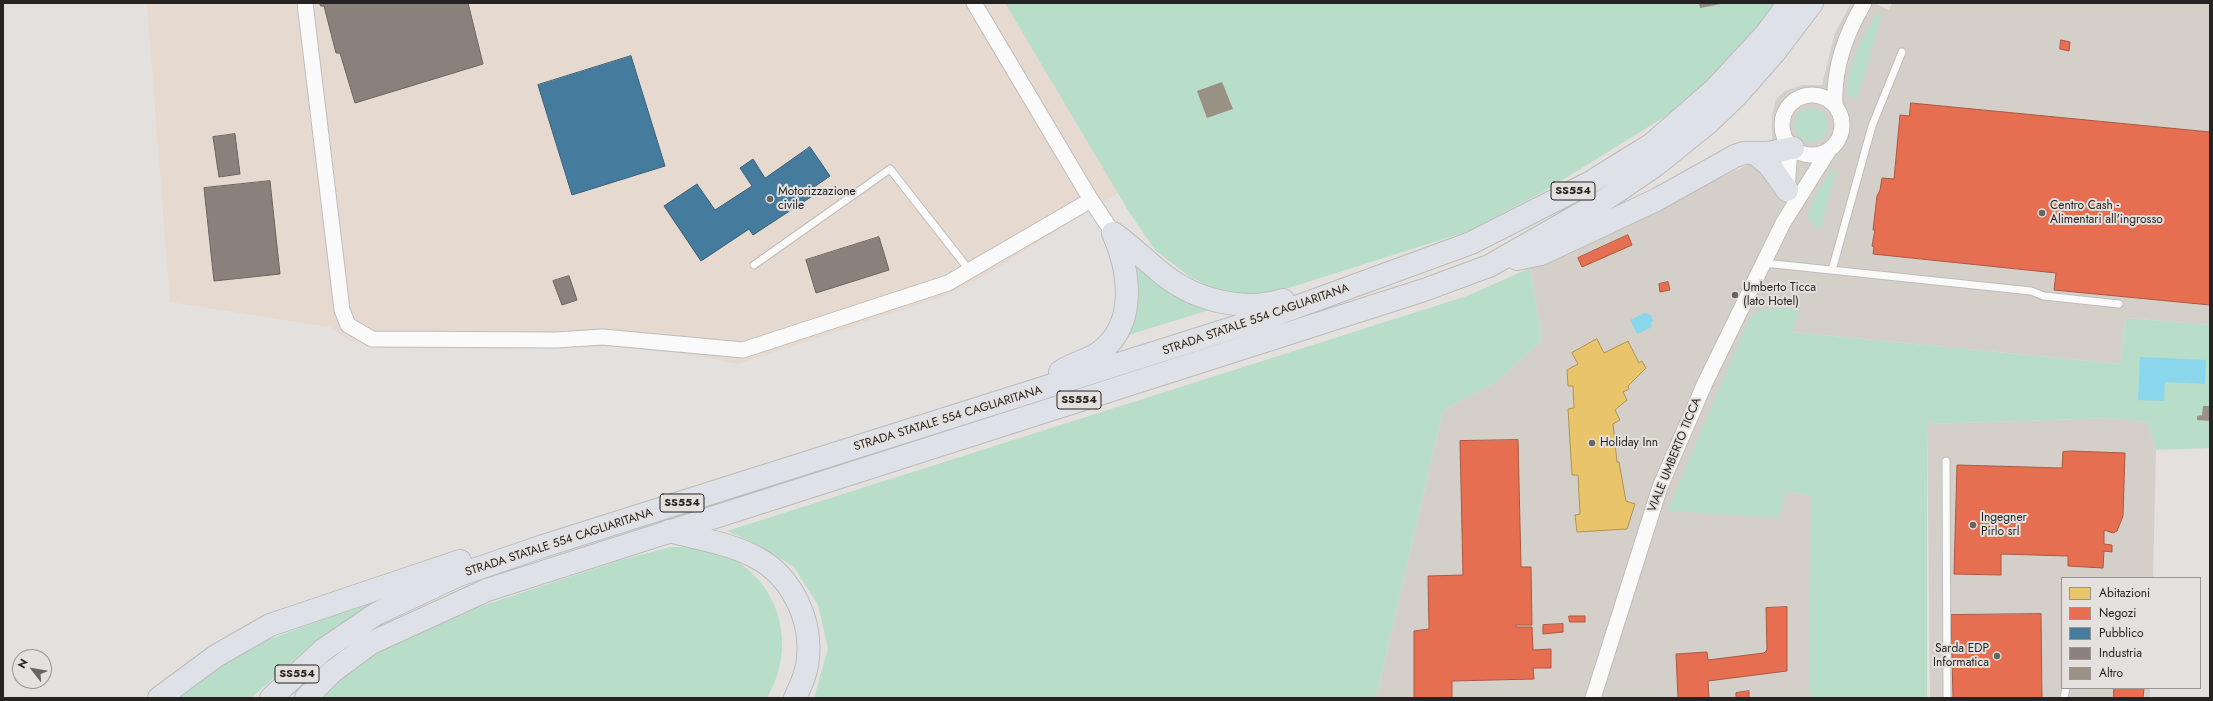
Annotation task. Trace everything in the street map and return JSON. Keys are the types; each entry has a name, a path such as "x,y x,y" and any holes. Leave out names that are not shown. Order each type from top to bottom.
{"highway":[{"name":"STRADA STATALE 554 CAGLIARITANA","path":"271,698 323,650 376,614 459,575 540,547 1054,386 1307,304 1471,243 1591,182 1645,148 1716,89 1765,35 1789,3"},
{"name":"STRADA STATALE 554 CAGLIARITANA","path":"306,698 332,672 371,644 487,590 1424,290 1488,266 1604,201 1656,165 1708,123 1738,94 1769,59 1812,3"},
{"path":"1488,266 1541,254 1656,200 1735,156 1744,153 1756,154 1793,148"},
{"path":"1756,154 1769,165 1787,190"},
{"path":"1113,233 1139,252 1165,275 1198,294 1228,302 1258,306 1264,306 1295,296 1307,304"},
{"path":"1054,386 1061,371 1092,357 1109,344 1117,334 1123,321 1127,289 1121,254 1113,233"},
{"path":"669,531 741,550 758,558 779,575 793,593 802,610 808,634 808,658 803,681 795,698"},
{"path":"159,698 216,656 270,625 479,554 540,547"}],"street":[{"path":"305,3 342,310 348,325 367,337 395,341 556,340 603,337 743,350 948,283 1091,200"},
{"path":"974,3 1091,200 1113,233"},
{"path":"1835,106 1834,89 1837,70 1845,41 1864,3"},
{"path":"1818,96 1835,106 1840,115 1842,124 1836,143 1829,150 1811,155 1801,153 1786,141 1783,132 1785,113 1791,104 1799,98 1818,96"},
{"name":"VIALE UMBERTO TICCA","path":"1783,223 1790,160 1793,148"},
{"name":"VIALE UMBERTO TICCA","path":"1593,698 1660,486 1704,384 1783,223 1829,150"}],"lane":[{"path":"1832,270 1872,126 1902,52"},
{"path":"754,265 890,169 970,271"},
{"path":"1764,262 2031,291 2044,296 2119,304"},
{"path":"1946,461 1947,698"}],"shaded area":[{"path":"147,3 1005,3 1118,193 984,276 939,298 738,364 694,355 613,346 487,349 352,342 330,327 170,302"},
{"path":"1851,3 1875,3 1889,10 1892,3 2210,3 2210,325 2126,318 2120,364 1792,332 1782,307 1785,492 1812,495 1810,698 1376,698 1443,410 1496,382 1542,340 1530,268 1747,165 1772,142 1772,115 1776,99 1785,91 1803,85 1822,85 1835,33"},
{"path":"2113,418 2148,423 2156,450 2153,577 2061,577 2061,689 2150,689 2150,698 1930,698 1927,424"}],"green space":[{"path":"1005,3 1779,3 1753,36 1698,91 1674,111 1548,189 1469,231 1266,295 1242,295 1219,291 1190,277 1155,250 1129,212"},
{"path":"1880,12 1882,16 1857,99 1849,96 1848,86 1851,66 1874,17"},
{"path":"1811,108 1823,113 1828,125 1823,137 1811,142 1799,137 1794,125 1799,113"},
{"path":"1832,171 1836,172 1820,230 1814,226 1808,216 1817,192"},
{"path":"1124,254 1215,308 1122,337"},
{"path":"1530,268 1542,340 1496,382 1443,410 1376,698 814,698 828,648 818,605 794,567 758,545 727,531 1467,296"},
{"path":"1782,307 1800,311 1792,332 2120,364 2126,318 2210,325 2210,448 2156,450 2148,423 2113,418 1927,424 1927,698 1809,698 1811,495 1785,492 1779,518 1667,511 1749,319 1760,310"},
{"path":"671,547 705,549 725,555 744,566 759,581 771,598 778,616 782,636 781,657 776,678 767,698 321,698 360,661 402,639 466,611 621,560"},
{"path":"389,595 310,646 251,698 176,698 212,670 265,641"}],"water":[{"path":"1644,313 1651,315 1653,320 1651,323 1652,327 1637,334 1630,320"},
{"path":"2140,357 2206,360 2205,384 2165,382 2164,401 2138,400"}],"building: Abitazioni":[{"name":"Holiday Inn","path":"1597,339 1604,353 1628,341 1639,363 1642,361 1646,368 1628,386 1629,389 1623,392 1627,400 1615,410 1620,420 1613,424 1617,462 1619,462 1626,501 1635,504 1627,529 1577,532 1575,515 1580,514 1578,475 1572,475 1568,409 1574,408 1573,386 1568,386 1567,370 1578,364 1572,353"}],"building: Negozi":[{"path":"2061,40 2070,42 2069,51 2060,49"},
{"name":"Centro Cash - Alimentari all'ingrosso","path":"1911,103 2210,132 2210,305 2054,290 2056,273 1873,254 1874,247 1872,246 1875,230 1873,230 1877,196 1880,190 1882,178 1894,179 1900,115 1909,116"},
{"path":"1628,235 1632,245 1582,267 1578,258"},
{"path":"1668,282 1670,290 1660,292 1659,284"},
{"path":"1518,440 1521,567 1531,567 1532,625 1516,625 1516,627 1532,627 1533,650 1551,649 1551,668 1533,668 1534,679 1452,681 1452,698 1414,698 1414,631 1429,629 1428,576 1463,575 1460,441"},
{"path":"2063,452 2125,453 2123,516 2117,531 2113,533 2104,530 2104,544 2112,545 2112,552 2104,551 2103,568 2068,566 2068,556 2001,554 2001,575 1954,574 1957,465 2062,468"},
{"path":"1787,607 1787,671 1708,681 1709,698 1678,698 1676,654 1707,652 1708,660 1764,653 1767,650 1766,608"},
{"name":"Sarda EDP Informatica","path":"2041,614 2042,698 1953,698 1951,615"},
{"path":"1569,616 1585,616 1585,622 1570,622"},
{"path":"1563,624 1563,632 1543,634 1543,625"},
{"path":"2114,689 2144,689 2143,698 2114,698"},
{"path":"1749,691 1749,698 1736,698 1736,693"}],"building: Pubblico":[{"path":"631,56 665,166 572,195 538,85"},
{"name":"Motorizzazione civile","path":"810,147 830,176 814,187 817,193 753,235 749,229 701,261 664,206 697,184 715,210 752,186 740,168 753,159 765,178"}],"building: Industria":[{"path":"320,3 468,3 483,64 355,103 340,53 336,53 324,6 321,6"},
{"path":"235,134 240,174 219,177 213,137"},
{"path":"270,181 280,274 214,281 204,188"},
{"path":"879,237 889,270 816,293 806,260"},
{"path":"569,276 577,300 562,305 553,281"}],"building: Altro":[{"path":"1699,3 1721,3 1721,4 1700,8"},
{"path":"1222,82 1233,109 1207,118 1197,91"},
{"path":"2203,406 2210,406 2210,421 2197,420 2197,416 2202,415"}],"place":[{"name":"Motorizzazione civile","path":"770,199"},
{"name":"Centro Cash - Alimentari all'ingrosso","path":"2042,213"},
{"name":"Umberto Ticca (lato Hotel)","path":"1735,295"},
{"name":"Holiday Inn","path":"1592,443"},
{"name":"Ingegner Pirlo srl","path":"1973,525"},
{"name":"Sarda EDP Informatica","path":"1997,656"}]}
